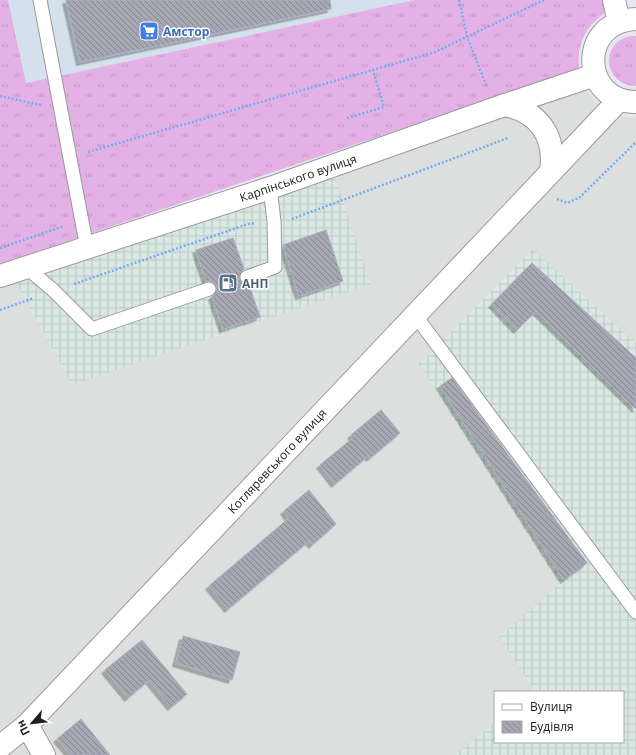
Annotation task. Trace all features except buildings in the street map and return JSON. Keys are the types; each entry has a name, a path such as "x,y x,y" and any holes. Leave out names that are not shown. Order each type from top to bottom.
{"street":[{"path":"614,0 627,21 609,27 602,34 596,43 593,59 595,74 604,90 627,101"},
{"name":"Карпінського вулиця","path":"0,276 270,188 595,74"},
{"name":"Котляревського вулиця","path":"0,748 27,725 551,171 627,101"},
{"path":"505,105 526,112 535,119 542,128 552,148 553,160 551,171"},
{"path":"27,725 44,755"}],"lane":[{"path":"40,0 87,248"},
{"path":"247,277 275,267 274,220 270,188"},
{"path":"26,267 54,291 92,329 209,289"},
{"path":"415,315 636,612"}],"path":[{"path":"459,0 467,37 488,88"},
{"path":"70,157 435,52 544,0"},
{"path":"347,118 384,107 373,70"},
{"path":"0,96 61,110"},
{"path":"556,198 567,203 579,198 636,142"},
{"path":"0,248 82,220"}],"shaded area":[{"path":"8,0 415,0 26,83"},
{"path":"586,89 602,108 625,117 636,117 636,755 0,755 0,286 15,281 72,385 334,174"},
{"path":"334,174 371,284 72,385 15,281"},
{"path":"533,249 636,343 636,755 455,755 494,723 494,743 624,743 624,691 532,691 534,690 499,637 559,584 419,364"}],"green space":[{"path":"0,0 8,0 26,83 415,0 603,0 606,12 593,24 584,36 579,51 579,69 0,264"},
{"path":"630,36 636,36 636,86 625,84 617,79 609,64 613,47 620,40"}],"place":[{"name":"Амстор","path":"149,31"},
{"name":"АНП","path":"228,283"}]}
